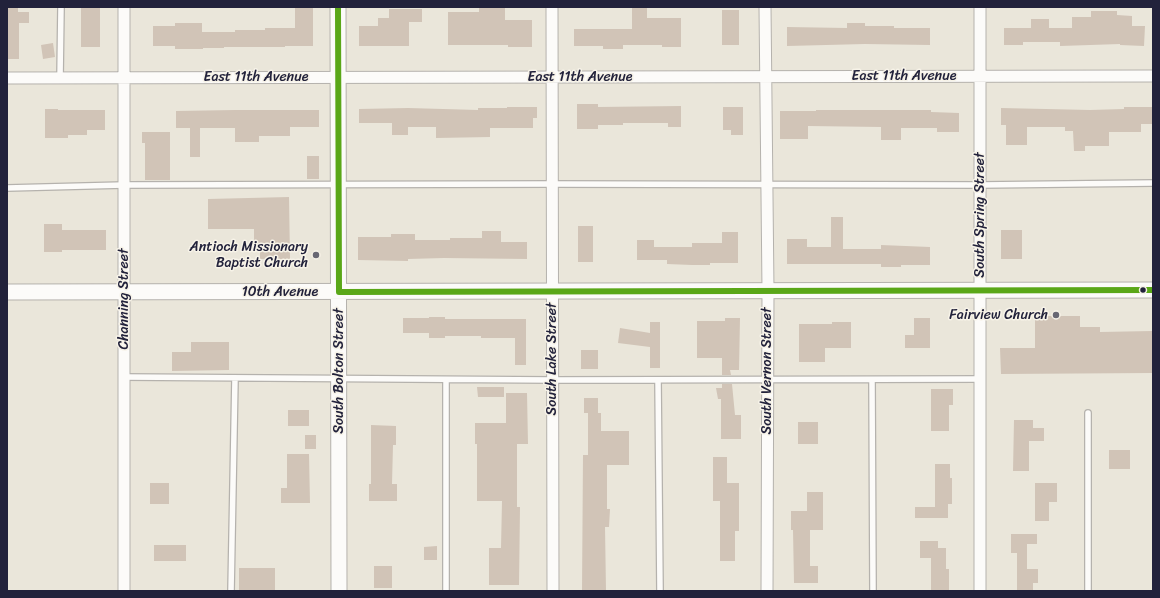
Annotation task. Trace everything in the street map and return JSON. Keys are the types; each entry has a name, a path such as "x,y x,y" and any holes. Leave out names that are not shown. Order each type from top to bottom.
{"main road":[{"name":"South Bolton Street","path":"338,7 339,591"},
{"name":"10th Avenue","path":"7,292 1153,290"}],"street":[{"name":"Channing Street","path":"124,7 124,591"},
{"name":"South Lake Street","path":"552,7 553,591"},
{"name":"South Vernon Street","path":"765,7 768,290 767,591"},
{"name":"South Spring Street","path":"980,7 980,591"},
{"name":"East 11th Avenue","path":"7,78 1153,76"}],"lane":[{"path":"60,78 61,7"},
{"path":"7,188 124,185 1153,183"},
{"path":"124,377 446,380 980,379"},
{"path":"231,591 235,378"},
{"path":"446,380 446,591"},
{"path":"658,380 660,591"},
{"path":"872,380 873,591"},
{"path":"1088,413 1088,591"}],"building":[{"path":"7,7 18,7 18,12 29,12 29,23 19,23 19,59 7,59"},
{"path":"295,7 313,7 313,46 175,49 175,46 153,46 153,26 175,26 175,23 202,23 202,32 235,32 235,30 265,30 265,28 295,28"},
{"path":"479,7 505,7 505,20 532,20 532,47 508,47 508,45 448,45 448,12 479,12"},
{"path":"81,8 100,8 100,47 81,47"},
{"path":"632,8 647,8 647,18 681,18 681,47 662,47 662,45 623,45 623,49 603,49 603,46 574,46 574,29 632,29"},
{"path":"389,9 422,9 422,22 409,22 409,46 359,46 359,26 378,26 378,18 389,18"},
{"path":"722,10 739,10 739,45 722,45"},
{"path":"1091,11 1117,11 1117,15 1132,16 1132,26 1145,26 1144,46 1120,44 1060,46 1060,42 1023,42 1023,45 1004,45 1004,28 1031,28 1031,19 1049,19 1049,28 1072,28 1072,17 1091,17"},
{"path":"847,23 865,23 865,26 894,26 894,28 930,28 930,45 865,44 787,46 787,27 847,28"},
{"path":"53,43 55,57 43,59 41,45"},
{"path":"577,104 598,104 598,107 681,106 681,127 668,127 668,123 623,123 623,125 598,125 598,129 577,129"},
{"path":"537,107 537,118 533,118 533,128 490,128 490,137 436,138 436,127 408,127 408,135 392,135 392,123 359,123 359,109 408,108 478,110 478,108"},
{"path":"723,107 743,107 743,135 731,135 731,130 723,130"},
{"path":"1124,107 1153,107 1153,124 1141,124 1141,132 1109,132 1109,146 1085,146 1085,151 1074,151 1073,131 1065,131 1065,127 1027,127 1027,145 1006,145 1006,125 1001,125 1001,108 1090,110 1124,109"},
{"path":"45,109 105,110 105,130 87,130 87,135 68,135 68,138 45,138"},
{"path":"319,110 319,127 290,127 290,136 259,136 259,142 235,142 235,128 200,128 200,157 190,157 190,128 176,128 176,111"},
{"path":"931,110 931,112 959,113 959,132 937,132 937,128 901,128 901,140 881,140 881,127 808,126 808,139 780,139 780,111"},
{"path":"142,132 170,132 170,180 145,180 145,143 142,143"},
{"path":"307,156 319,156 319,179 307,179"},
{"path":"289,197 290,259 260,259 260,244 254,244 254,229 208,229 208,199"},
{"path":"831,217 843,217 843,249 881,249 881,245 930,247 930,265 881,267 881,264 787,264 787,239 807,239 807,247 831,247"},
{"path":"44,224 62,224 62,230 106,230 106,250 62,250 62,252 44,252"},
{"path":"578,226 593,226 593,262 578,262"},
{"path":"1001,230 1022,230 1022,259 1001,259"},
{"path":"482,231 501,231 501,242 527,242 527,259 444,258 408,259 408,261 358,260 358,237 391,237 391,234 415,234 415,240 450,240 450,238 482,238"},
{"path":"722,232 738,232 738,263 710,263 710,265 692,265 667,264 667,260 637,260 637,240 654,240 654,247 692,247 692,243 722,243"},
{"path":"1035,316 1080,316 1080,327 1100,327 1100,332 1152,331 1152,373 1001,374 1000,348 1035,348"},
{"path":"445,317 445,319 526,319 526,365 515,365 515,338 445,336 445,338 429,338 429,333 403,333 403,318"},
{"path":"725,318 740,318 739,370 730,370 731,375 722,375 722,358 697,358 697,321 725,321"},
{"path":"914,318 930,318 930,348 905,348 905,335 914,335"},
{"path":"650,322 660,322 660,368 650,368 650,347 618,343 620,328 650,333"},
{"path":"832,322 851,322 851,348 825,348 825,362 799,362 799,324 832,324"},
{"path":"191,342 229,342 229,370 172,371 172,352 191,352"},
{"path":"581,350 598,350 598,369 581,369"},
{"path":"722,384 732,384 735,415 741,415 741,439 721,439 721,399 718,399 716,388 722,388"},
{"path":"477,387 504,387 504,397 478,397"},
{"path":"931,389 953,389 953,405 949,405 949,431 931,431"},
{"path":"506,393 527,393 528,444 517,444 517,507 520,507 519,585 489,585 489,548 501,548 502,501 477,501 477,444 475,444 475,423 506,423"},
{"path":"584,398 598,398 598,413 601,413 601,431 629,431 629,465 607,465 607,509 610,509 609,527 605,527 606,591 582,591 583,455 588,455 588,413 584,413"},
{"path":"288,410 309,410 309,426 288,426"},
{"path":"1014,420 1033,420 1033,428 1044,428 1044,441 1029,441 1029,471 1013,471"},
{"path":"798,422 818,422 818,444 798,444"},
{"path":"371,425 396,426 396,445 393,445 392,484 397,484 397,501 369,501 369,484 371,484"},
{"path":"305,435 316,435 316,449 305,449"},
{"path":"1109,450 1130,450 1130,469 1109,469"},
{"path":"287,454 309,454 310,503 281,503 281,488 287,488"},
{"path":"713,457 727,457 727,483 739,483 739,531 735,531 735,561 720,561 720,501 713,501"},
{"path":"935,464 950,464 950,478 952,478 952,504 948,504 948,518 915,518 915,507 935,507"},
{"path":"150,483 169,483 169,504 150,504"},
{"path":"1035,483 1057,483 1057,502 1049,502 1049,521 1035,521"},
{"path":"807,492 823,492 823,530 810,530 810,566 818,566 818,583 794,583 793,530 791,530 791,511 807,511"},
{"path":"1011,534 1037,534 1037,544 1027,544 1027,569 1038,569 1038,583 1033,583 1033,591 1017,591 1017,553 1011,553"},
{"path":"920,541 938,541 938,548 946,548 946,569 949,569 949,590 931,590 931,558 920,558"},
{"path":"154,545 186,545 186,561 154,561"},
{"path":"437,546 437,560 424,560 424,547"},
{"path":"374,566 392,566 392,588 374,588"},
{"path":"239,568 275,568 275,591 239,591"}],"transit line":[{"path":"338,7 339,292 1153,290"}],"place":[{"name":"Antioch Missionary Baptist Church","path":"316,255"},
{"name":"Fairview Church","path":"1056,315"}]}
